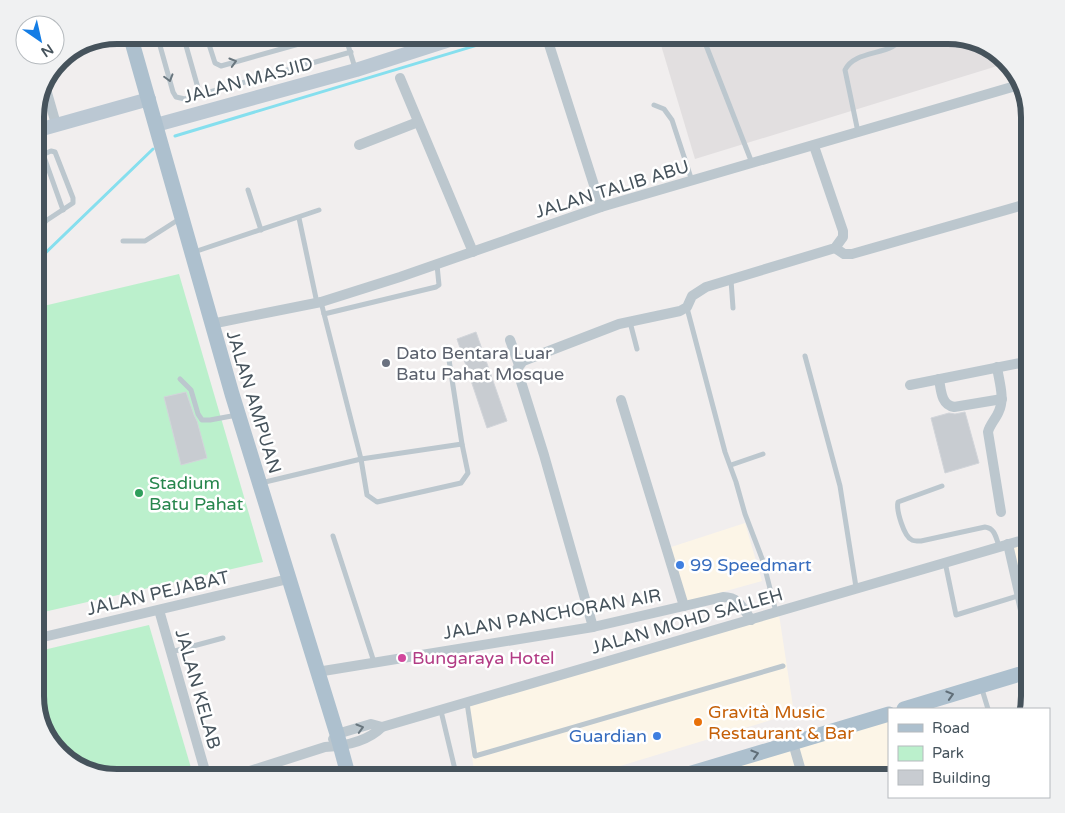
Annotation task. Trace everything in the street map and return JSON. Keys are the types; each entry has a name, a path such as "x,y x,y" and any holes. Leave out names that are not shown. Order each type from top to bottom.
{"main road":[{"name":"JALAN AMPUAN","path":"133,44 211,324 317,672 334,742 345,769"},
{"path":"913,708 1021,674"},
{"path":"705,769 888,714"}],"street":[{"name":"JALAN MASJID","path":"156,125 356,70 437,44"},
{"path":"549,44 601,208"},
{"path":"400,78 474,252"},
{"name":"JALAN TALIB ABU","path":"211,324 319,302 474,252 601,208 1015,86"},
{"path":"47,94 56,124"},
{"path":"44,128 149,98"},
{"path":"359,145 418,122"},
{"path":"592,627 544,454 517,370 519,365 523,361 619,324 680,311 687,307 692,296 706,287 835,248 843,237 843,231 814,146"},
{"path":"835,248 844,254 852,254 1021,206"},
{"path":"510,340 519,365"},
{"path":"910,385 1021,363"},
{"path":"997,367 1002,399 1000,411 989,426 988,432 1001,512"},
{"path":"939,379 944,402 948,406 954,407 1002,399"},
{"path":"621,400 684,606"},
{"name":"JALAN MOHD SALLEH","path":"254,769 334,742 371,724 382,727 441,711 751,620 856,587 1021,540"},
{"path":"1004,545 1021,607"},
{"name":"JALAN PEJABAT","path":"44,637 288,579"},
{"name":"JALAN PANCHORAN AIR","path":"317,672 454,648 592,627 723,596 737,600 751,620"},
{"name":"JALAN KELAB","path":"159,610 204,769"},
{"path":"793,743 800,769"}],"lane":[{"path":"160,44 176,98 184,99 351,52"},
{"path":"186,44 200,95"},
{"path":"209,44 215,63 221,66 300,44"},
{"path":"349,44 356,70"},
{"path":"705,44 752,164"},
{"path":"858,132 845,70 848,64 856,58 888,49 897,44"},
{"path":"654,105 664,109 672,120 692,181"},
{"path":"44,154 51,151 55,152 58,156 74,198 73,203 45,222"},
{"path":"44,157 63,210"},
{"path":"248,190 261,230"},
{"path":"192,253 320,210"},
{"path":"124,241 145,241 181,218"},
{"path":"299,218 319,302 324,314 361,459 367,495 377,502 461,483 468,473 448,347"},
{"path":"324,314 436,287 439,285 437,264"},
{"path":"731,280 733,308"},
{"path":"687,307 725,452 731,465 745,514 763,561 776,612"},
{"path":"630,321 636,349"},
{"path":"805,356 840,486 856,587"},
{"path":"180,379 191,390 198,414 202,420 238,414"},
{"path":"258,483 361,459 462,444"},
{"path":"731,465 763,454"},
{"path":"942,486 898,502 897,508 908,537 913,541 920,541 989,527 1004,545"},
{"path":"333,536 374,663"},
{"path":"945,562 956,615 1018,596"},
{"path":"170,652 224,638"},
{"path":"467,703 475,756 783,666"},
{"path":"981,686 988,708"},
{"path":"441,711 455,769"}],"shaded area":[{"path":"661,44 958,44 981,51 1000,65 695,159"},
{"path":"745,523 762,581 679,604 662,550"},
{"path":"1021,544 1021,586 1012,547"},
{"path":"778,608 794,713 610,769 474,769 464,699"},
{"path":"888,721 888,769 727,769"}],"green space":[{"name":"Stadium Batu Pahat","path":"179,274 263,562 44,612 44,306"},
{"path":"149,625 191,769 107,769 80,760 72,754 53,733 45,711 44,650"}],"building":[{"path":"476,332 507,421 487,428 457,339"},
{"path":"186,392 197,421 207,458 181,465 164,397"},
{"path":"965,412 979,463 945,473 931,418 949,413"}],"waterway":[{"path":"175,136 481,44"},
{"path":"44,254 153,149"}],"place":[{"name":"Dato Bentara Luar Batu Pahat Mosque","path":"386,363"},
{"name":"Stadium Batu Pahat","path":"139,493"},
{"name":"99 Speedmart","path":"680,565"},
{"name":"Bungaraya Hotel","path":"402,658"},
{"name":"Gravità Music Restaurant & Bar","path":"698,722"},
{"name":"Guardian","path":"657,736"}]}
